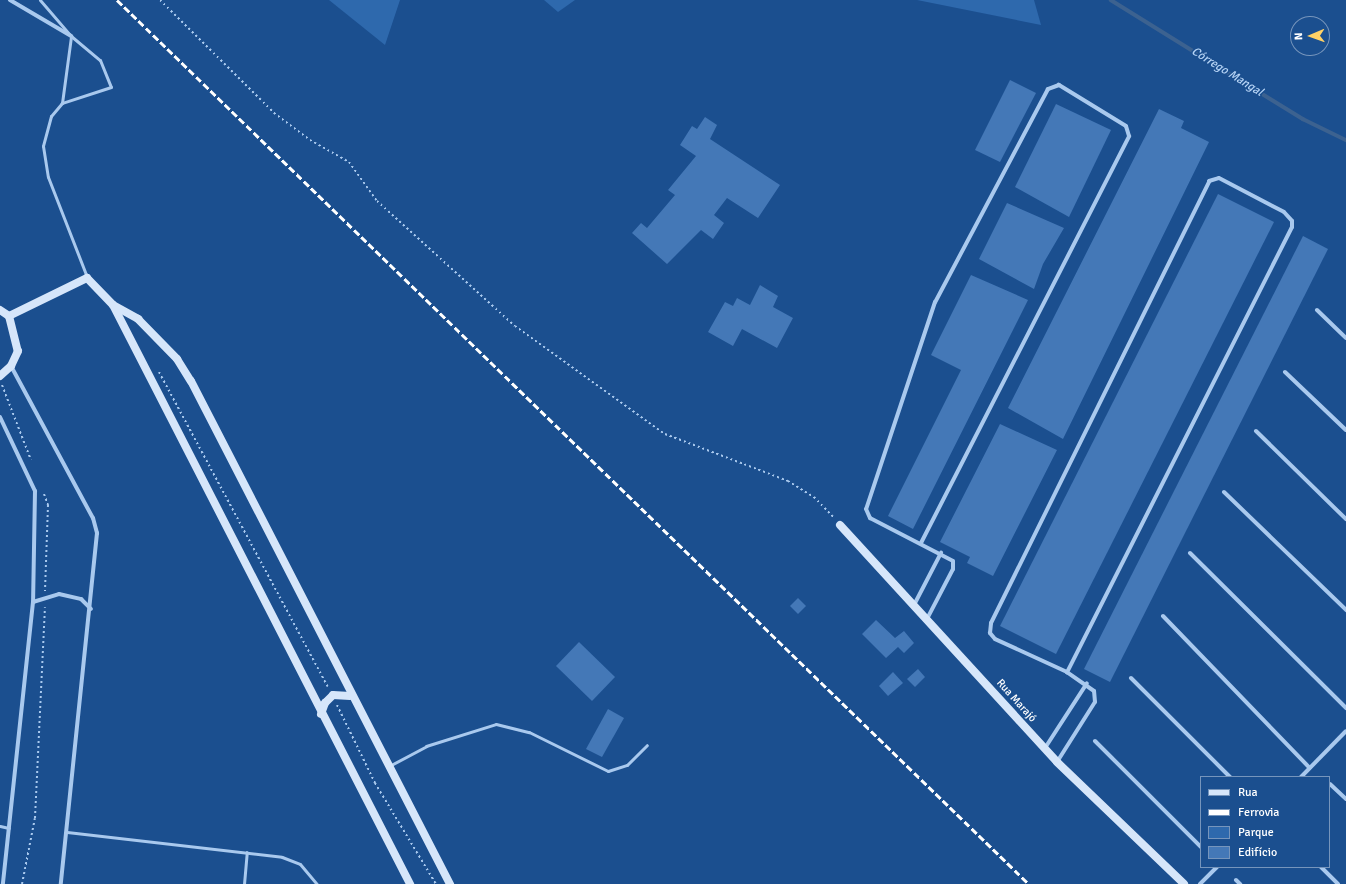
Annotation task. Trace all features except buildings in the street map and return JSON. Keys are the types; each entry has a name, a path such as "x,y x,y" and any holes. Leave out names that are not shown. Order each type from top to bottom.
{"main road":[{"path":"8,316 87,278 113,305 148,329 177,359 191,381 350,696 450,884"},
{"path":"113,305 321,714 410,884"},
{"path":"0,310 8,316 18,351 11,366 0,376"},
{"name":"Rua Marajó","path":"840,524 1057,762 1184,884"},
{"path":"321,714 325,703 332,695 350,696"}],"street":[{"path":"10,0 71,36"},
{"path":"921,543 1129,136 1126,126 1059,85 1048,89 935,302 866,509 870,518 941,553 954,565 927,619"},
{"path":"1057,762 1095,702 1094,691 1087,683 1067,672 995,639 990,633 991,623 1209,181 1219,178 1284,212 1292,221 1292,227 1067,672"},
{"path":"1317,310 1346,338"},
{"path":"11,366 93,518 97,552 61,884"},
{"path":"1285,372 1346,430"},
{"path":"0,417 35,491 33,602 3,884"},
{"path":"1256,431 1346,519"},
{"path":"1224,492 1346,610"},
{"path":"914,605 941,553"},
{"path":"1190,553 1346,708"},
{"path":"33,602 59,594 72,596 91,609"},
{"path":"1163,616 1310,768"},
{"path":"1131,678 1229,776"},
{"path":"1044,748 1087,683"},
{"path":"1302,776 1346,731"},
{"path":"1095,741 1200,846"},
{"path":"1330,784 1346,799"},
{"path":"1200,884 1216,868"},
{"path":"1322,868 1338,884"},
{"path":"1236,880 1240,884"}],"lane":[{"path":"40,0 71,36 100,60 110,87 62,103 51,116 44,146 48,177 87,278"},
{"path":"62,103 71,36"},
{"path":"388,767 426,746 496,724 529,732 608,771 627,765 647,745"},
{"path":"0,826 9,828"},
{"path":"67,832 247,852 300,864 317,884"},
{"path":"244,884 247,852"}],"path":[{"path":"160,0 274,113 310,140 349,162 377,201 515,326 665,434 788,481 814,497 840,524"},
{"path":"141,361 150,362 161,374 332,695 375,783 436,884"}],"green space":[{"path":"329,0 400,0 385,45"},
{"path":"544,0 575,0 558,12"},
{"path":"917,0 1034,0 1041,25"}],"waterway":[{"name":"Córrego Mangal","path":"1111,0 1303,119 1346,140"}],"railway":[{"path":"117,0 1029,884"}]}
